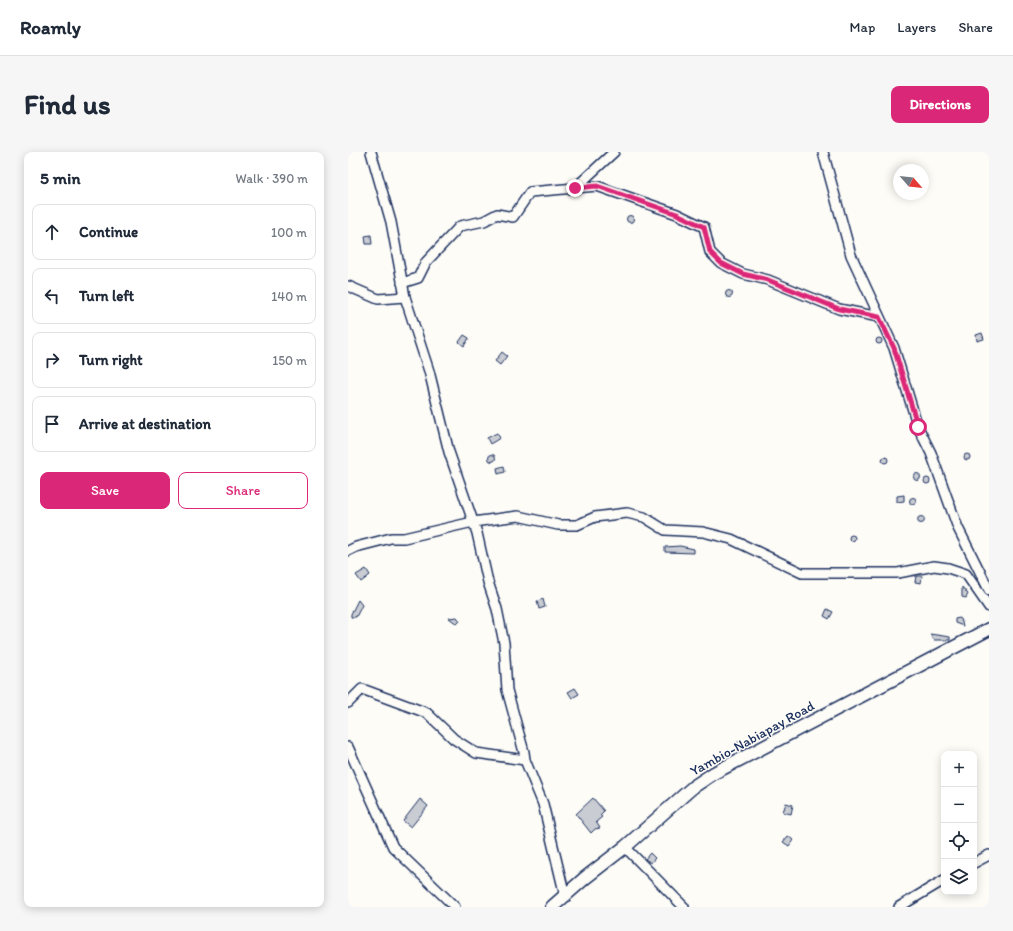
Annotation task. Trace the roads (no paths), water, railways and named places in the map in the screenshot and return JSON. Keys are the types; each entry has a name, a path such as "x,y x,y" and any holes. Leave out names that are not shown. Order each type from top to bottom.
{"main road":[{"name":"Yambio-Nabiapay Road","path":"552,907 585,878 626,847 693,787 714,773 989,629"}],"street":[{"path":"371,152 392,222 405,297 429,371 449,452 473,522 488,582 497,609 504,643 507,690 525,760 543,804 565,896"},
{"path":"575,188 614,152"},
{"path":"823,152 851,255 894,348 918,427 931,453 958,528 989,590"},
{"path":"402,283 418,278 426,262 460,226 484,221 497,214 513,217 530,192 597,186 677,214 704,227 710,252 721,263 743,274 768,280 839,309 879,317"},
{"path":"348,286 378,299 405,297"},
{"path":"348,551 356,547 391,538 404,538 473,522 518,516 558,525 577,525 594,517 627,513 644,517 665,530 703,532 731,539 802,573 898,573 934,566 948,568 966,574 989,607"},
{"path":"348,703 362,689 427,713 454,739 476,754 525,760"},
{"path":"348,747 393,846 455,907"},
{"path":"626,847 684,907"},
{"path":"977,861 989,855"},
{"path":"899,907 941,882"}]}
